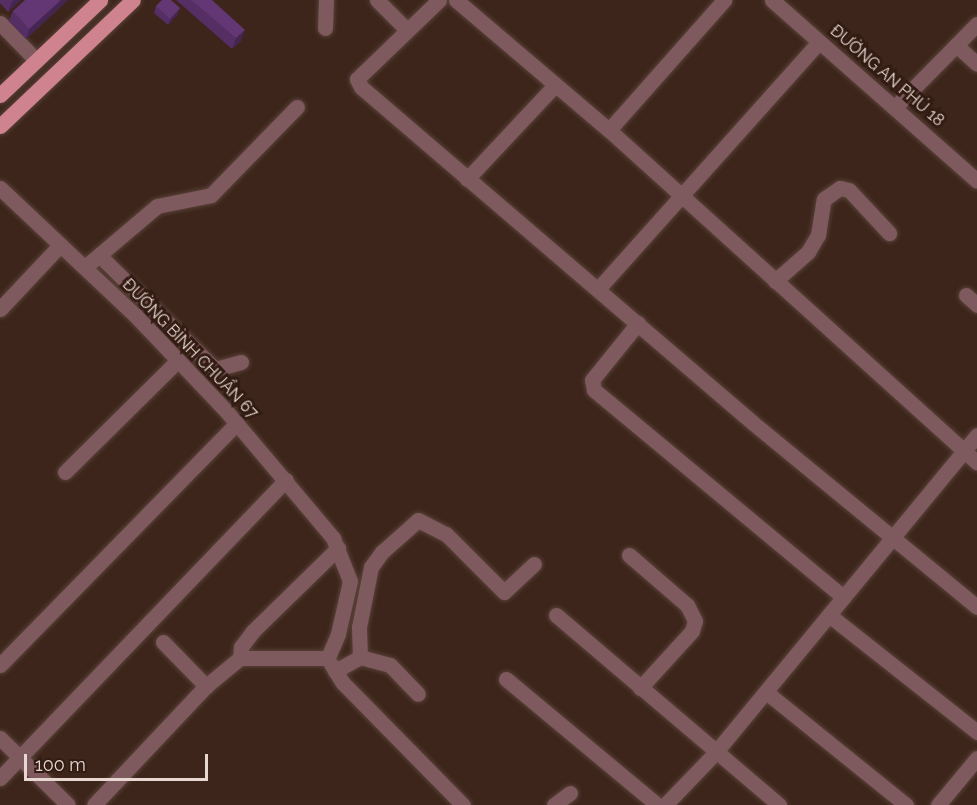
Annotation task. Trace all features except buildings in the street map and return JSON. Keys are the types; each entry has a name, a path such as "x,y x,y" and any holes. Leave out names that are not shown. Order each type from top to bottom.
{"main road":[{"path":"0,95 100,0"},
{"path":"0,126 133,0"}],"street":[{"path":"325,28 326,0"},
{"path":"377,0 405,28"},
{"path":"439,0 405,28 357,79 361,87 892,540 977,608"},
{"path":"456,0 554,86 609,130 977,463"},
{"path":"609,130 724,0"},
{"name":"ĐƯỜNG AN PHÚ 18","path":"772,0 896,106 977,181"},
{"path":"0,23 36,60"},
{"path":"896,106 977,24"},
{"path":"598,289 819,42"},
{"path":"956,45 977,64"},
{"path":"467,179 554,86"},
{"path":"85,267 157,206 211,195 297,106"},
{"name":"ĐƯỜNG BÌNH CHUẨN 67","path":"0,188 85,267 237,423 286,480 338,548 350,581 332,665"},
{"path":"775,281 808,252 818,235 824,199 840,188 849,190 889,233"},
{"path":"0,309 60,245"},
{"path":"99,255 215,369 241,362"},
{"path":"638,323 592,380 594,390 843,597"},
{"path":"65,472 177,361"},
{"path":"0,665 237,423"},
{"path":"665,805 715,753 977,435"},
{"path":"0,778 286,480"},
{"path":"360,657 359,627 371,567 382,552 418,520 446,534 504,592 534,564"},
{"path":"240,658 241,647 253,631 338,548"},
{"path":"629,555 687,605 695,621 692,631 640,688"},
{"path":"556,615 715,753 779,805"},
{"path":"829,615 977,732"},
{"path":"163,642 206,686"},
{"path":"94,805 206,686 240,658 332,665 360,657 390,665 418,694"},
{"path":"332,665 463,805"},
{"path":"506,679 657,805"},
{"path":"766,692 906,805"},
{"path":"0,738 68,805"},
{"path":"938,805 977,758"},
{"path":"554,805 570,793"}]}
